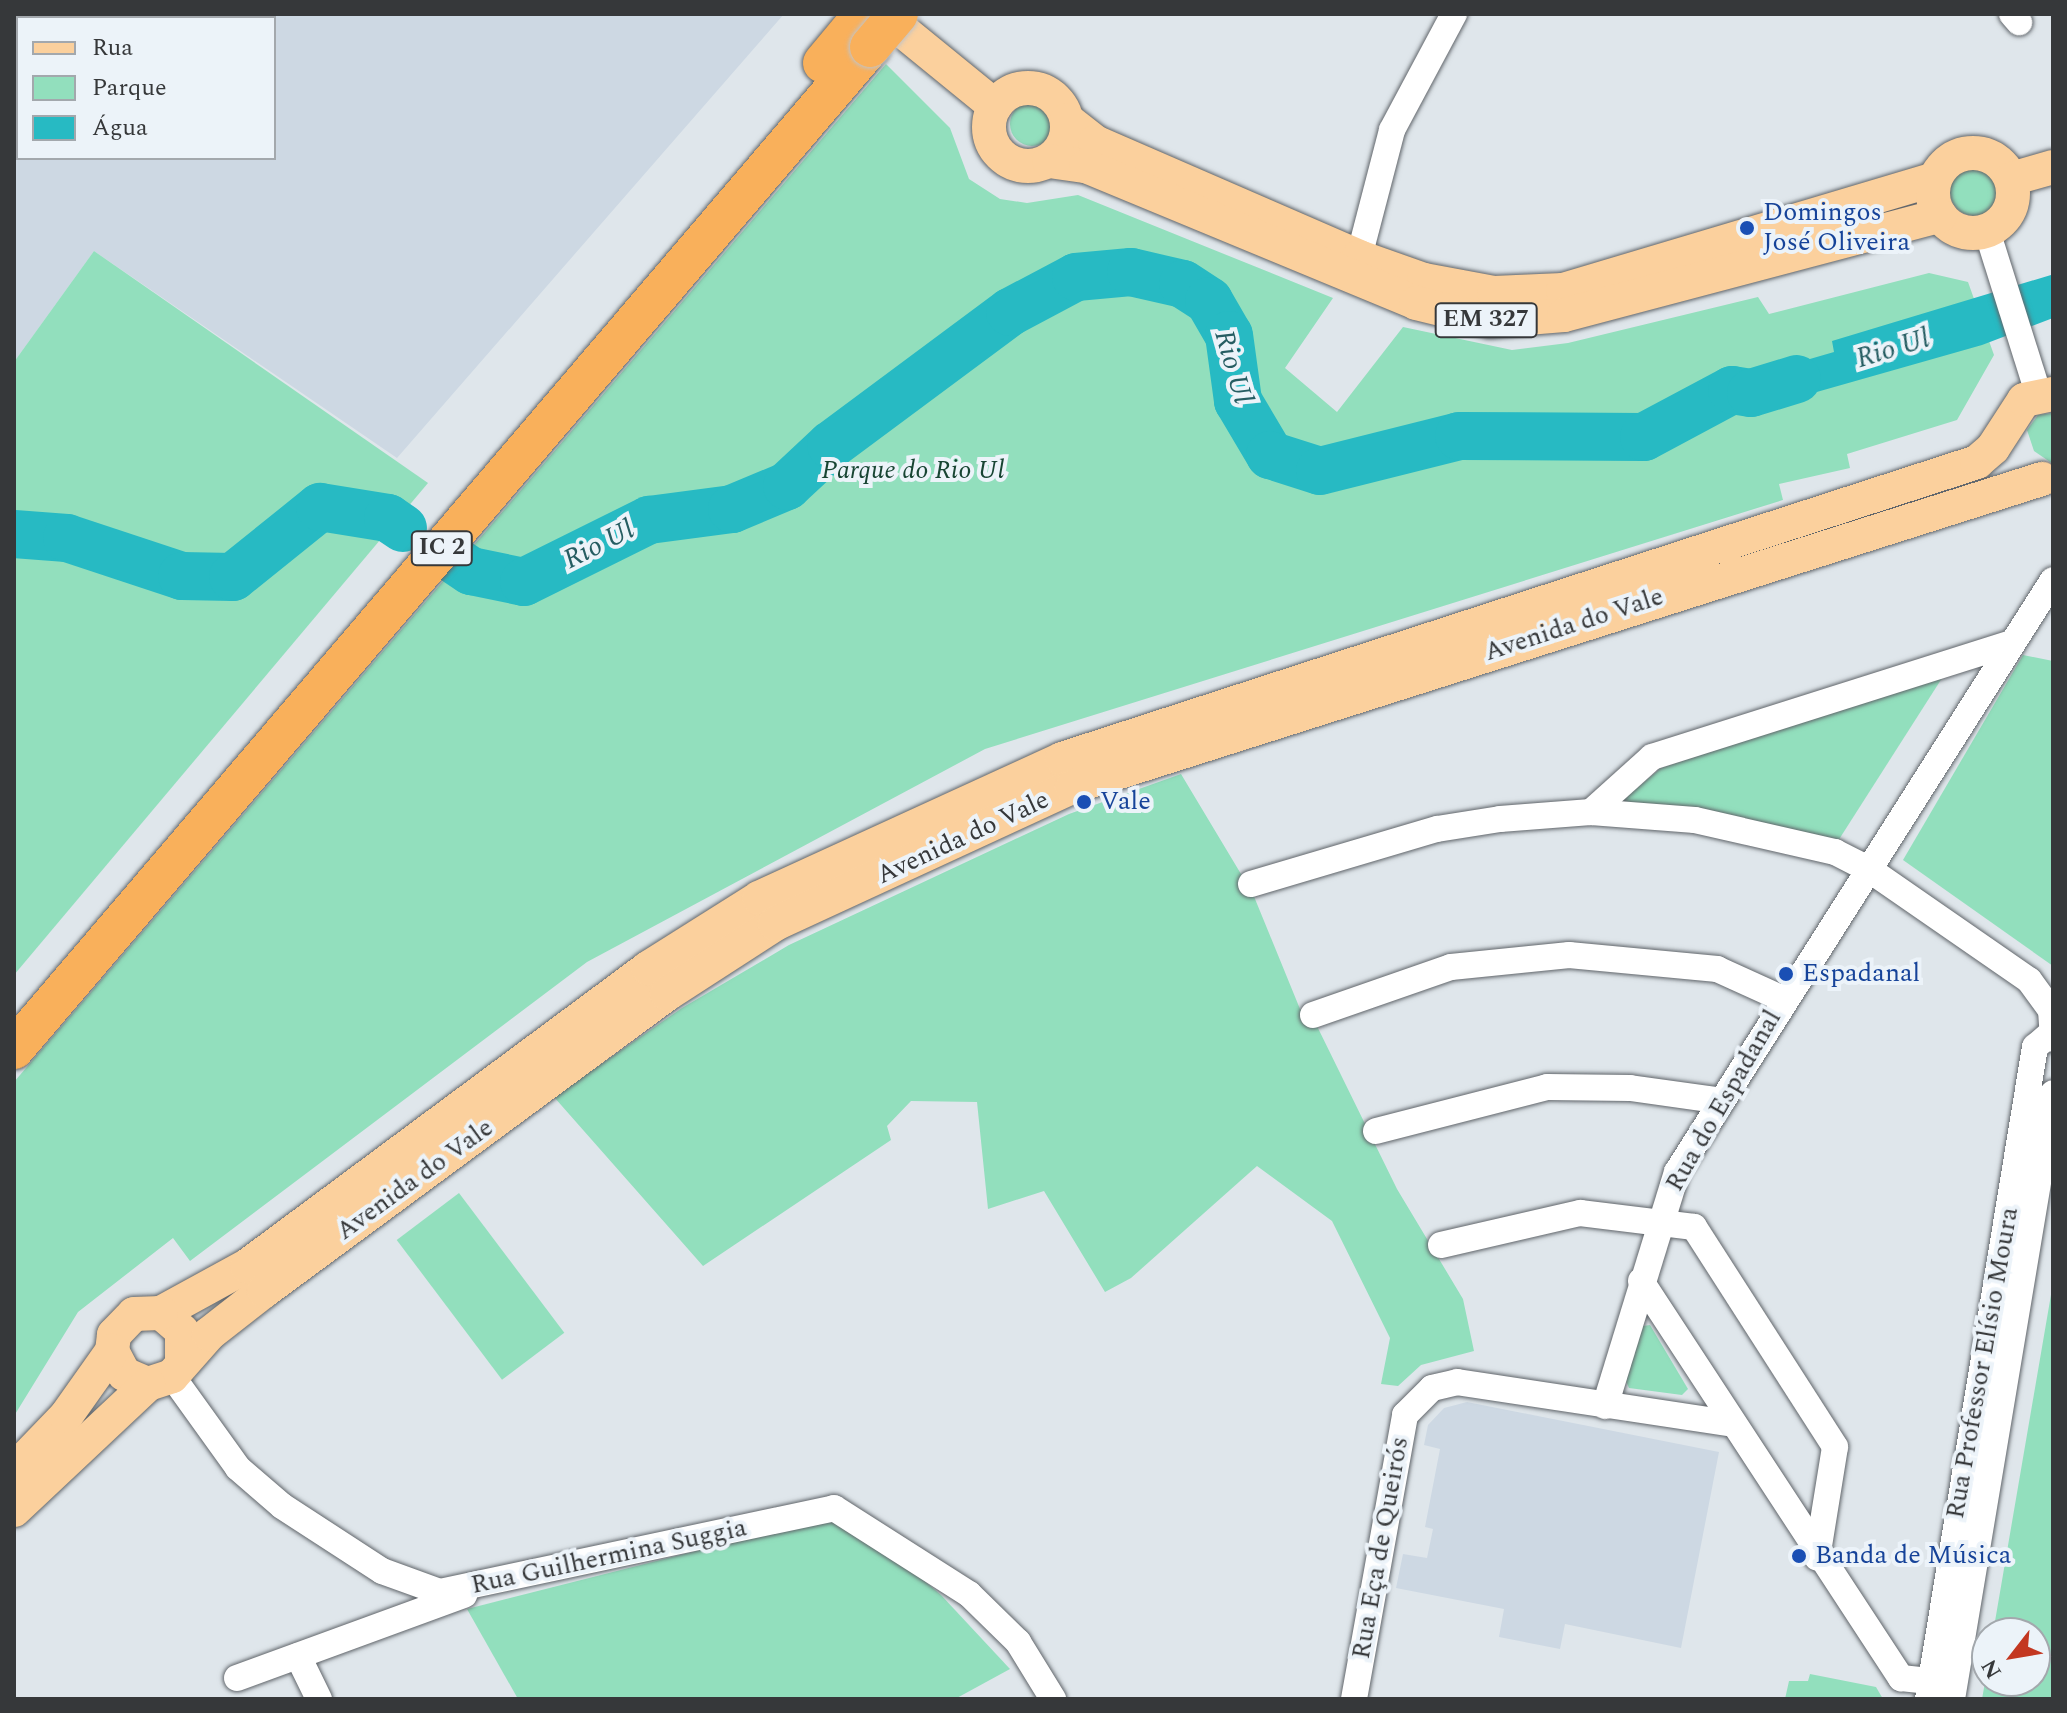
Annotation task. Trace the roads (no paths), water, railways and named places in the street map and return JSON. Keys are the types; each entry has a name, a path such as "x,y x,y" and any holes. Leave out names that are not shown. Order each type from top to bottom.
{"highway":[{"name":"IC 2","path":"14,1016 866,26 898,14"},
{"name":"IC 2","path":"14,1049 866,26"}],"main road":[{"path":"866,26 995,106"},
{"name":"EM 327","path":"1940,216 1564,315 1490,321 1416,303 1086,166 1049,161 1026,167 1004,159 989,128 995,106 1013,91 1035,89 1056,100 1067,120 1095,142 1359,257 1424,280 1494,293 1563,290 1935,179 1942,167 1966,153 1993,158 2011,179"},
{"path":"1049,161 1064,143 1067,120"},
{"path":"1935,179 1940,216 1961,232 1987,231 2007,216 2011,179 2053,167"},
{"name":"Avenida do Vale","path":"14,1470 66,1416 112,1351 127,1318 161,1313 247,1266 648,968 759,898 1062,759 1977,462 2007,429 2024,400 2045,394"},
{"name":"Avenida do Vale","path":"2007,429 2013,453 2047,481"},
{"name":"Avenida do Vale","path":"14,1510 167,1374 277,1282 667,994 775,924 1072,787 2047,481"},
{"path":"112,1351 124,1374 167,1374 182,1331 161,1313"}],"street":[{"path":"1359,257 1392,130 1454,14"},
{"path":"1987,231 2025,348 2045,394"},
{"name":"Rua do Espadanal","path":"1605,1406 1658,1222 1677,1172 1783,999 2053,580"},
{"path":"1591,812 1652,757 2012,643"},
{"name":"Rua Professor Elísio Moura","path":"1251,884 1437,829 1591,812 1695,820 1835,852 1867,868 2029,980 2051,1010 2052,1036 2035,1047 1930,1690"},
{"path":"1313,1015 1451,967 1556,955 1717,969 1783,999"},
{"path":"1376,1131 1547,1087 1630,1088 1722,1101"},
{"name":"Rua Professor Elísio Moura","path":"1952,1699 2053,1093"},
{"path":"1441,1245 1580,1213 1694,1227 1835,1447 1817,1558"},
{"path":"1641,1281 1817,1558 1901,1678 1930,1690"},
{"name":"Rua Guilhermina Suggia","path":"167,1374 238,1468 282,1506 382,1571 440,1592 834,1508 969,1594 1018,1642 1053,1699"},
{"name":"Rua Eça de Queirós","path":"1354,1699 1402,1428 1416,1401 1457,1382 1605,1406"},
{"path":"1605,1406 1729,1423"},
{"path":"237,1678 459,1600 477,1586"},
{"path":"298,1656 319,1699"}],"water":[{"path":"2053,266 2053,318 1982,345 1739,414 1730,382 1834,352 1832,341 2051,275"}],"waterway":[{"name":"Rio Ul","path":"453,559 471,571 524,582 649,520 732,509 787,486 831,445 1010,312 1076,277 1131,272 1183,284 1209,301 1229,335 1238,401 1270,455 1320,471 1459,436 1644,437 1732,390 1751,393 1797,379"},
{"name":"Rio Ul","path":"14,534 67,538 182,576 233,577 320,507 388,518 403,528"}],"place":[{"name":"Domingos José Oliveira","path":"1747,228"},
{"name":"Vale","path":"1084,802"},
{"name":"Espadanal","path":"1786,974"},
{"name":"Banda de Música","path":"1799,1556"}],"park label":[{"name":"Parque do Rio Ul","path":"913,471"}]}
